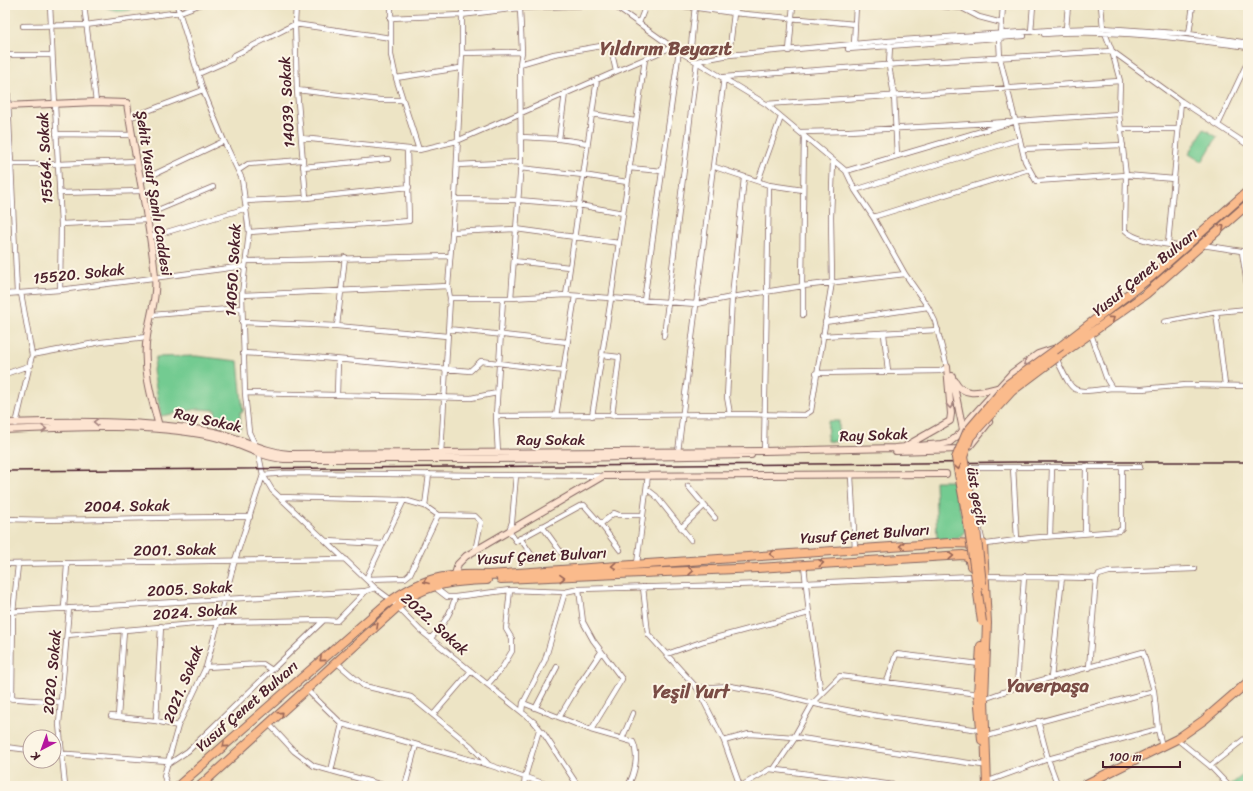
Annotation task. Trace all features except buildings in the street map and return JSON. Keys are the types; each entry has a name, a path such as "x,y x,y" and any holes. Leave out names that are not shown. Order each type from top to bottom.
{"highway":[{"name":"Yusuf Çenet Bulvarı","path":"1061,346 1132,292 1248,191"},
{"name":"Yusuf Çenet Bulvarı","path":"985,622 975,520 963,457 970,437 1012,391 1146,294 1248,204"},
{"name":"üst geçit","path":"985,622 956,458 967,432 1007,386 1061,346"},
{"name":"Yusuf Çenet Bulvarı","path":"200,786 397,607 418,592 454,578 855,549 949,543 983,544"},
{"path":"981,697 985,622 983,544"},
{"name":"Yusuf Çenet Bulvarı","path":"178,786 391,600 416,585 437,577 581,577 962,555 969,557 974,576"},
{"path":"974,576 985,622 980,664 982,765 986,784"},
{"path":"1086,786 1179,739 1205,721 1248,683"},
{"path":"1082,786 1123,764 1162,748 1204,720 1248,683"},
{"path":"982,735 986,784"}],"street":[{"name":"15564. Sokak","path":"50,5 58,193 61,224 60,290"},
{"path":"7,106 96,102 84,5"},
{"name":"14050. Sokak","path":"176,5 180,12 203,90 224,142 239,170 242,179 249,232 242,295 245,393 249,432 256,448 264,475"},
{"path":"23,26 86,25 180,12 199,5"},
{"name":"14039. Sokak","path":"296,5 294,24 297,90 306,198"},
{"path":"391,5 391,55 402,100 419,150"},
{"path":"441,453 450,298 448,286 457,165 460,68 462,53 462,5"},
{"path":"390,18 461,15 520,8 592,5"},
{"path":"613,5 672,47 690,56 766,104 802,133 833,162 846,171 855,190 873,217 905,274 928,307 938,330 947,367 951,414 950,421 904,447"},
{"path":"639,23 646,5"},
{"path":"676,5 695,6 734,13 856,24"},
{"path":"729,55 735,5"},
{"path":"789,51 793,5"},
{"path":"854,45 856,5"},
{"path":"929,5 962,8 979,17 1002,23"},
{"path":"1003,5 1000,36 1000,58 1022,149 1029,169 1036,181 1126,175 1174,179"},
{"path":"1031,32 1033,5"},
{"path":"1066,29 1068,5"},
{"path":"1101,5 1103,28"},
{"path":"1189,34 1193,5"},
{"path":"690,56 695,6"},
{"path":"511,298 522,137 520,64 522,52 520,8"},
{"path":"198,74 232,59 233,56 294,24 391,38"},
{"path":"698,61 1000,36 1066,29 1103,28 1189,34 1248,43"},
{"path":"698,61 729,55 854,45 1051,34 1105,33 1187,39 1248,47"},
{"path":"1105,33 1112,51 1120,81 1119,114 1122,129 1126,175 1125,230 1137,238 1185,247"},
{"path":"520,64 554,54 607,45 611,48 616,71"},
{"path":"890,45 889,66 894,95 897,156"},
{"path":"301,138 407,150 419,150 457,141 672,47"},
{"path":"644,301 679,50"},
{"path":"724,78 1112,51 1181,101 1246,144 1248,136"},
{"path":"462,53 522,52"},
{"path":"14,430 31,365 32,354 19,293 7,106 6,55 52,55"},
{"path":"592,416 624,213 635,121 645,59"},
{"path":"664,336 698,61"},
{"path":"1218,125 1248,61"},
{"path":"396,78 460,68"},
{"path":"678,452 724,78"},
{"path":"566,295 597,79"},
{"path":"766,104 1120,81"},
{"path":"129,118 203,90"},
{"path":"297,90 380,100 402,100"},
{"path":"559,138 565,93"},
{"path":"1168,244 1181,101"},
{"name":"Şehit Yusuf Şanlı Caddesi","path":"96,102 127,103 141,191 147,218 155,278 155,293 147,337 147,375 159,426"},
{"path":"592,114 635,121"},
{"path":"802,133 1119,114"},
{"path":"758,181 781,117"},
{"path":"846,171 1016,121"},
{"path":"1122,129 1178,128"},
{"path":"802,133 803,315"},
{"path":"56,134 132,135"},
{"path":"522,137 559,138 587,143"},
{"path":"855,190 1020,139"},
{"path":"140,181 224,142"},
{"path":"1022,149 1123,145"},
{"path":"249,232 409,221 407,150"},
{"path":"303,167 388,159"},
{"path":"5,164 57,164 136,160"},
{"path":"239,170 248,164 302,160"},
{"path":"457,165 521,162"},
{"path":"496,416 612,416 683,413 765,415 809,414 811,411 832,282 831,216 833,162"},
{"path":"520,168 583,175 627,182"},
{"path":"629,168 662,171"},
{"path":"714,168 769,185 802,190"},
{"path":"873,217 1029,169"},
{"path":"730,414 727,397 732,297 744,178"},
{"path":"764,451 769,185"},
{"path":"61,224 147,218 214,187"},
{"path":"246,201 306,198 409,187"},
{"path":"58,193 141,191"},
{"path":"455,199 518,200 579,205 624,213"},
{"path":"150,237 247,208"},
{"path":"452,232 516,229 619,243"},
{"path":"1202,245 1248,252"},
{"path":"1242,252 1248,290"},
{"name":"15520. Sokak","path":"5,294 60,290 155,278 246,263 345,257 450,256"},
{"path":"337,326 345,257"},
{"path":"514,260 569,267"},
{"path":"450,298 511,298 566,295 697,304 802,286 905,274"},
{"path":"242,295 448,286"},
{"path":"556,416 575,296"},
{"path":"498,453 496,416 503,298"},
{"path":"825,322 928,307"},
{"path":"152,315 242,308"},
{"path":"1164,322 1216,312 1248,309"},
{"path":"1216,312 1225,385"},
{"path":"242,322 337,326 447,336"},
{"path":"448,329 567,342"},
{"path":"822,336 884,334 938,330"},
{"path":"884,334 888,372"},
{"path":"1091,334 1107,380 1112,388"},
{"path":"32,354 101,342 147,337"},
{"name":"Ray Sokak","path":"5,423 89,421 159,426 220,433 256,448 288,454 678,452 904,447 950,442 963,430 969,420 1012,373 1038,354 1061,346"},
{"path":"243,354 312,357 338,361 470,371 481,361 564,371"},
{"path":"602,355 619,357 612,416"},
{"path":"256,448 272,457 284,459 679,457 930,450 970,446 1009,398 1048,368 1056,358 1070,386 1075,390 1084,391 1112,388 1142,389 1186,385 1248,386"},
{"path":"337,394 338,361"},
{"path":"5,374 31,365"},
{"path":"816,373 940,371 947,367"},
{"path":"947,367 957,386 971,393 998,388"},
{"path":"952,376 965,447"},
{"path":"245,393 444,396 471,398 497,393"},
{"path":"5,430 134,428 159,426"},
{"path":"1122,467 1122,528 1119,531 1050,536 983,544 969,468 1086,466 1140,467"},
{"path":"1085,533 1086,466"},
{"path":"1050,536 1052,467"},
{"path":"1013,468 1017,540"},
{"path":"264,475 286,473 603,476 851,476 946,474"},
{"path":"425,506 430,474"},
{"name":"2022. Sokak","path":"264,475 272,490 375,588 391,600 431,638 534,722 539,730 544,734 578,786"},
{"name":"2021. Sokak","path":"165,785 164,776 178,726 206,666 226,599 235,560 264,475"},
{"path":"516,475 510,531 516,541 584,505 620,550"},
{"path":"637,564 648,475"},
{"path":"454,578 461,561 475,551 603,476"},
{"path":"851,476 855,549"},
{"path":"688,486 715,518"},
{"path":"647,489 656,496 691,540"},
{"path":"280,497 404,500 425,506 438,514 475,516 481,522 475,551"},
{"path":"404,500 366,579 405,578 410,574 438,514"},
{"path":"681,528 704,506"},
{"path":"598,522 603,522 614,513 619,515 642,515"},
{"name":"2004. Sokak","path":"5,519 49,520 155,517 250,517"},
{"path":"542,526 563,555"},
{"path":"520,538 535,560"},
{"path":"327,541 383,544"},
{"name":"2001. Sokak","path":"5,564 67,565 235,560 345,559"},
{"path":"12,699 13,612 18,564"},
{"name":"2020. Sokak","path":"60,729 68,634 66,608 67,565"},
{"path":"804,565 809,614 821,694"},
{"path":"985,576 1096,578 1099,575 1109,572 1195,569"},
{"path":"438,590 447,596 456,597 510,590 565,592 579,589 805,583 974,576"},
{"path":"1017,687 1024,576"},
{"path":"1051,678 1062,577"},
{"path":"1089,668 1096,578"},
{"path":"643,587 648,634 697,688 724,741 740,786 770,769 850,779 884,785 902,786"},
{"name":"2005. Sokak","path":"5,612 366,591 375,588"},
{"path":"579,589 583,622 601,652 622,680 591,730"},
{"path":"488,684 502,668 512,651 512,639 506,629 510,590"},
{"name":"2024. Sokak","path":"68,634 218,622 337,621 366,591"},
{"path":"522,712 522,703 545,660 565,592"},
{"path":"431,638 452,611 456,597"},
{"path":"666,654 704,641 809,614"},
{"path":"62,753 167,763 188,751 324,620"},
{"path":"156,721 161,626"},
{"path":"118,717 124,630"},
{"path":"560,716 601,652"},
{"path":"774,769 794,738 813,703 840,676 981,697 1143,652 1154,691 1158,729 1162,748"},
{"path":"887,682 896,654 980,664"},
{"path":"336,662 364,686 411,697 471,746 489,765"},
{"path":"206,666 263,664 272,670"},
{"path":"536,707 557,668"},
{"path":"433,715 471,671"},
{"path":"697,688 730,686 771,693 872,715 982,735 1154,691"},
{"path":"307,690 342,724 489,765 551,786"},
{"path":"5,698 61,702"},
{"path":"522,703 560,716 591,730 633,742 637,751 636,762 628,786"},
{"path":"622,739 633,713"},
{"path":"111,716 156,721 178,726"},
{"path":"1038,721 1048,759 1058,786"},
{"path":"269,724 303,759 314,766 386,786"},
{"path":"331,771 342,724"},
{"path":"986,784 1048,759 1158,729"},
{"path":"524,786 539,730"},
{"path":"724,741 749,734 794,738 982,765"},
{"path":"1210,766 1248,736"},
{"path":"1179,739 1230,786"},
{"path":"405,786 416,745"},
{"path":"5,747 22,749"},
{"name":"2020. Sokak","path":"62,753 65,786"},
{"path":"846,786 850,779"}],"green space":[{"path":"102,5 142,5 132,10 117,11"},
{"path":"1204,129 1217,137 1202,162 1189,154"},
{"path":"196,356 238,361 243,412 240,412 241,428 217,425 215,410 198,409 161,416 153,370 156,357"},
{"path":"828,421 839,421 839,442 827,441"},
{"path":"935,481 953,481 965,531 959,538 937,541"},
{"path":"1248,770 1248,786 1231,785"}],"railway":[{"path":"5,471 1029,462 1248,462"}],"district":[{"name":"Yıldırım Beyazıt","path":"666,48"},
{"name":"Yaverpaşa","path":"1048,685"},
{"name":"Yeşil Yurt","path":"691,691"}]}
